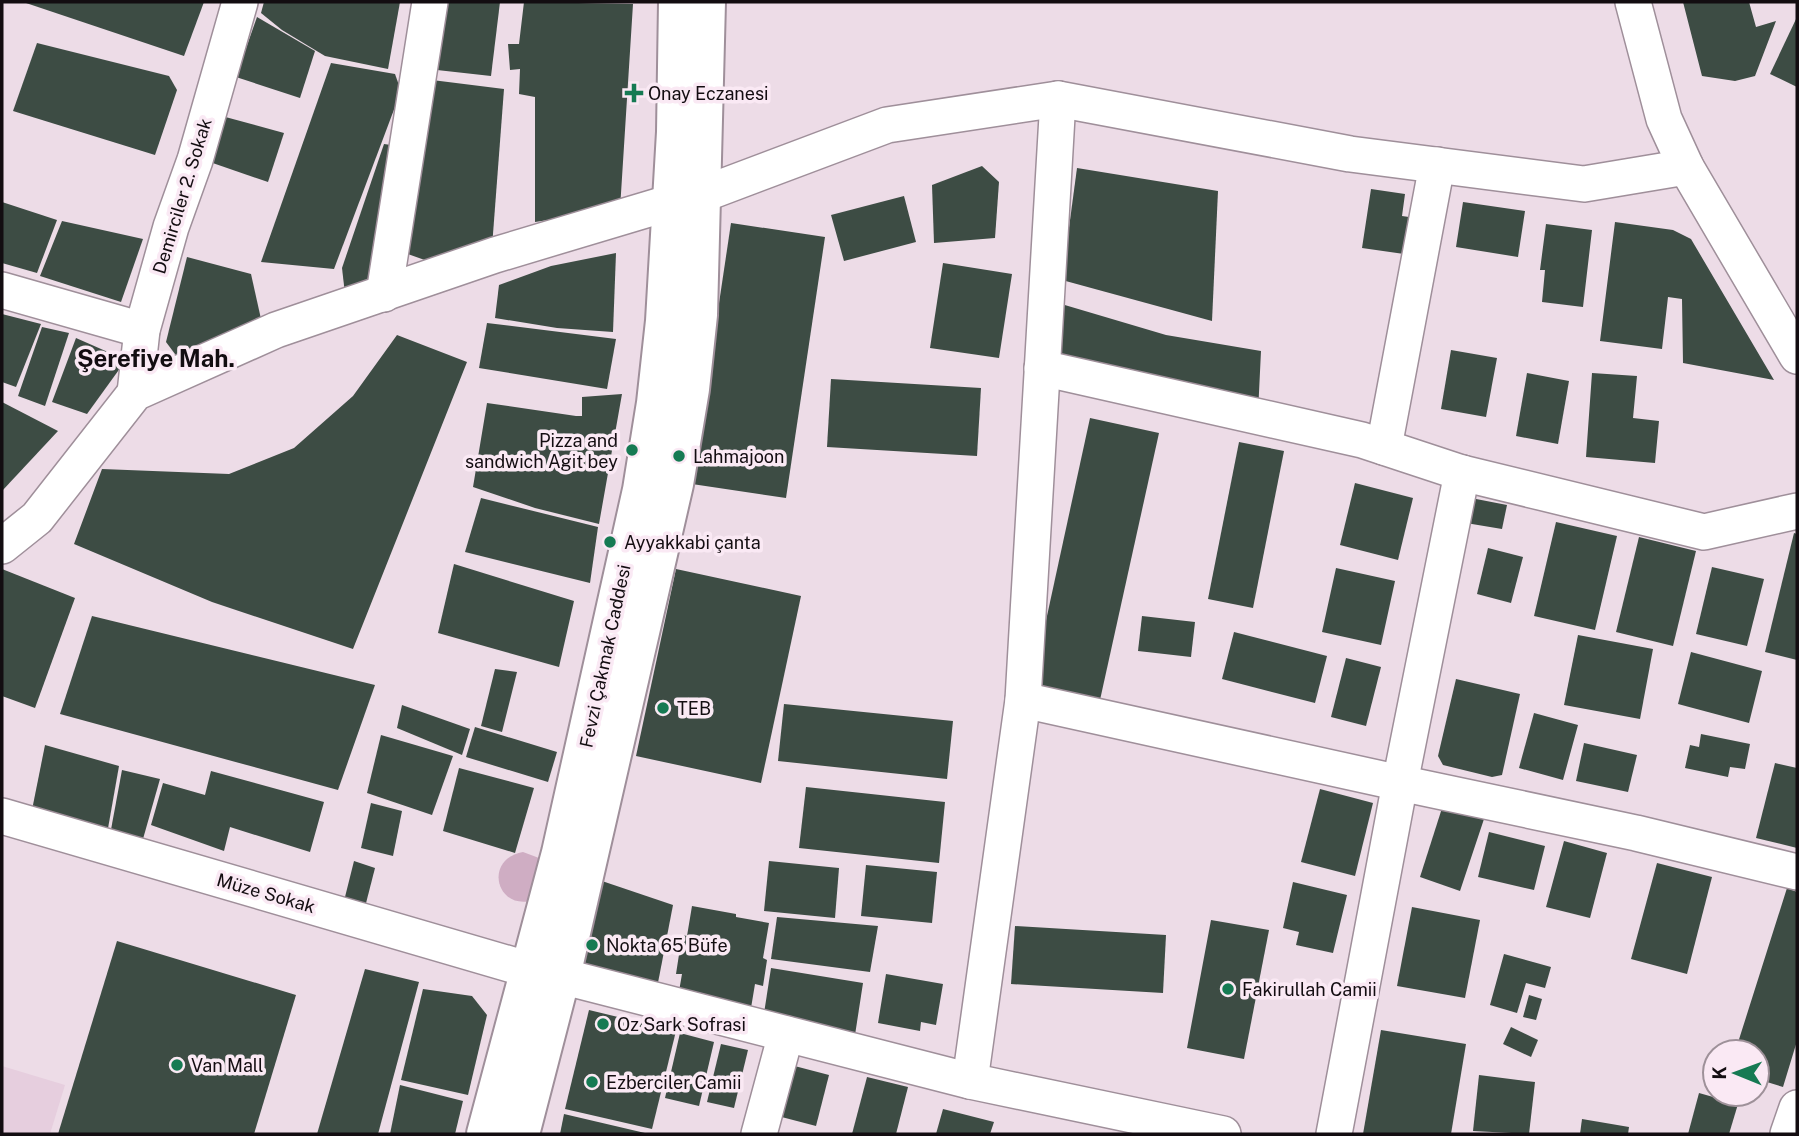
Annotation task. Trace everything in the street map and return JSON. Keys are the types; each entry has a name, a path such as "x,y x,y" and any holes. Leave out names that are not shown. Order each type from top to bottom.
{"main road":[{"name":"Fevzi Çakmak Caddesi","path":"486,1134 545,973 674,484 690,389 698,315 687,198 676,132 678,2"},
{"name":"Fevzi Çakmak Caddesi","path":"687,198 706,2"},
{"name":"Fevzi Çakmak Caddesi","path":"520,1134 545,973"}],"street":[{"name":"Demirciler 2. Sokak","path":"135,393 142,330 171,227 195,160 240,2"},
{"path":"384,294 430,2"},
{"path":"1633,2 1664,119 1685,167 1797,356"},
{"path":"970,1081 1023,700 1058,99"},
{"path":"2,546 37,518 135,393 276,330 495,255 687,198 887,125 1058,99 1350,154 1584,184 1685,167"},
{"path":"1384,447 1437,165"},
{"path":"2,290 142,330"},
{"path":"1042,368 1362,440 1462,473 1704,532 1797,511"},
{"path":"1334,1134 1462,473"},
{"path":"1023,700 1636,833 1797,872"},
{"name":"Müze Sokak","path":"2,816 545,973 970,1081 1223,1134"},
{"path":"759,1134 786,1034"},
{"path":"1788,1134 1797,1108"}],"shaded area":[{"path":"523,852 539,858 544,864 534,900 521,902 511,899 503,892 499,873 502,864 510,857"},
{"path":"2,1066 65,1085 50,1134 2,1134"}],"building":[{"path":"23,2 204,2 184,56"},
{"path":"264,2 400,2 388,69 325,56 282,30 261,13"},
{"path":"436,2 500,2 491,76 428,69"},
{"path":"524,2 633,4 620,209 535,222 535,97 519,94 520,69 510,70 508,44 519,44"},
{"path":"1683,2 1749,2 1756,27 1776,21 1755,76 1735,81 1702,76"},
{"path":"257,17 315,51 300,98 236,77"},
{"path":"1797,17 1797,87 1770,74"},
{"path":"37,43 169,76 177,90 155,155 13,111"},
{"path":"331,63 395,74 401,91 334,269 261,262"},
{"path":"432,80 504,89 492,247 436,264 405,253"},
{"path":"218,115 284,133 268,182 204,160"},
{"path":"384,144 398,146 379,291 345,294 342,268"},
{"path":"982,166 999,182 995,238 934,243 932,185"},
{"path":"1077,168 1218,191 1212,321 1062,280"},
{"path":"1371,189 1405,194 1402,216 1409,217 1404,254 1362,248"},
{"path":"904,196 916,242 844,261 831,215"},
{"path":"2,202 57,220 37,273 2,263"},
{"path":"1463,202 1525,211 1518,257 1456,247"},
{"path":"62,221 143,239 121,302 40,276"},
{"path":"1615,222 1673,230 1691,239 1774,380 1683,363 1682,299 1668,297 1662,349 1600,341"},
{"path":"731,223 825,237 786,498 692,484"},
{"path":"1546,224 1592,230 1583,307 1542,302 1545,270 1540,270"},
{"path":"616,253 613,332 557,328 495,318 499,285 551,266"},
{"path":"187,257 251,274 263,328 178,358 166,342"},
{"path":"943,263 1012,274 999,358 930,348"},
{"path":"1058,303 1166,335 1261,351 1258,413 1051,364"},
{"path":"2,314 41,324 16,387 2,382"},
{"path":"487,323 616,339 607,389 479,368"},
{"path":"42,327 69,333 45,406 18,396"},
{"path":"397,335 467,362 353,649 212,602 74,544 102,469 229,474 294,448 353,396"},
{"path":"76,338 126,360 87,414 52,402"},
{"path":"1451,350 1497,358 1486,417 1441,409"},
{"path":"1527,373 1569,381 1558,444 1516,436"},
{"path":"1592,373 1637,376 1633,418 1659,421 1655,463 1586,457"},
{"path":"831,379 981,388 977,456 827,447"},
{"path":"622,394 599,524 535,508 473,487 487,403 582,416 582,397"},
{"path":"2,402 58,431 2,491"},
{"path":"1090,418 1159,433 1100,700 1032,685"},
{"path":"1239,442 1284,451 1253,608 1208,599"},
{"path":"1355,483 1413,498 1398,560 1340,545"},
{"path":"481,498 598,527 590,583 465,552"},
{"path":"1471,498 1507,505 1502,529 1466,523"},
{"path":"1556,522 1617,536 1595,630 1534,616"},
{"path":"1794,533 1797,534 1797,660 1765,652"},
{"path":"1639,537 1696,551 1673,646 1616,632"},
{"path":"1488,548 1523,557 1511,603 1477,594"},
{"path":"454,564 574,601 559,667 438,633"},
{"path":"1712,567 1764,579 1747,646 1696,634"},
{"path":"1336,568 1395,581 1381,645 1322,632"},
{"path":"2,569 75,598 35,708 2,696"},
{"path":"676,569 801,596 761,783 636,756"},
{"path":"92,616 375,685 338,790 60,714"},
{"path":"1142,616 1195,622 1191,657 1138,651"},
{"path":"1234,632 1327,656 1315,703 1222,679"},
{"path":"1578,635 1653,649 1640,719 1564,705"},
{"path":"1691,652 1762,671 1749,723 1678,704"},
{"path":"1346,658 1381,667 1366,726 1331,717"},
{"path":"495,669 517,672 502,732 481,726"},
{"path":"1456,679 1520,694 1502,775 1492,777 1443,765 1438,756"},
{"path":"784,704 953,721 947,779 778,761"},
{"path":"402,705 470,729 462,755 397,728"},
{"path":"1534,713 1578,725 1563,780 1519,768"},
{"path":"475,727 557,752 548,782 466,757"},
{"path":"1701,734 1750,744 1745,769 1730,767 1728,777 1685,768 1690,745 1699,747"},
{"path":"381,735 453,756 432,815 367,793"},
{"path":"1584,743 1637,755 1628,792 1576,781"},
{"path":"45,745 119,766 107,834 32,810"},
{"path":"1775,763 1797,768 1797,848 1756,838"},
{"path":"459,768 534,788 515,853 443,831"},
{"path":"122,770 160,779 141,846 110,835"},
{"path":"211,771 324,802 310,852 230,827 224,851 151,825 163,783 205,795"},
{"path":"806,787 945,802 939,863 799,848"},
{"path":"1320,789 1373,803 1355,876 1301,862"},
{"path":"371,803 402,811 393,856 361,848"},
{"path":"1443,805 1484,819 1460,891 1420,877"},
{"path":"1489,832 1545,846 1534,890 1478,877"},
{"path":"1564,841 1607,853 1590,918 1546,907"},
{"path":"354,861 375,868 364,911 343,905"},
{"path":"769,861 839,868 835,918 764,911"},
{"path":"1657,863 1712,877 1687,974 1631,959"},
{"path":"866,865 937,872 932,923 861,916"},
{"path":"599,880 673,905 656,993 577,973"},
{"path":"1293,882 1347,895 1333,953 1296,945 1299,932 1283,928"},
{"path":"1787,888 1797,892 1797,1041 1783,1087 1771,1083 1771,1038 1739,1038"},
{"path":"692,906 769,923 763,958 767,960 763,986 755,984 751,1008 678,997 682,974 676,974 682,935 687,936"},
{"path":"1412,907 1480,920 1465,998 1397,986"},
{"path":"777,917 878,926 870,972 771,959"},
{"name":"Fakirullah Camii","path":"1211,920 1269,930 1244,1059 1187,1048"},
{"path":"1015,926 1166,935 1163,993 1011,984"},
{"name":"Van Mall","path":"117,941 296,995 254,1134 58,1134"},
{"path":"1504,954 1551,967 1545,988 1526,983 1517,1013 1490,1005"},
{"path":"771,968 863,983 855,1035 763,1020"},
{"path":"365,969 419,982 378,1134 317,1134"},
{"path":"886,974 943,984 936,1025 921,1022 920,1031 878,1023"},
{"path":"423,989 472,996 487,1015 468,1095 401,1080"},
{"path":"1529,995 1542,999 1536,1020 1523,1017"},
{"path":"589,1010 676,1031 652,1129 565,1109"},
{"path":"1511,1027 1538,1040 1531,1057 1503,1044"},
{"path":"1381,1030 1466,1044 1451,1134 1363,1134"},
{"path":"680,1033 714,1042 699,1106 665,1098"},
{"path":"721,1044 748,1050 734,1108 707,1102"},
{"path":"787,1064 829,1075 816,1126 774,1115"},
{"path":"1479,1075 1535,1082 1529,1134 1473,1131"},
{"path":"867,1077 908,1087 896,1134 852,1134"},
{"path":"400,1085 463,1101 455,1134 390,1134"},
{"path":"1699,1093 1701,1108 1737,1108 1729,1134 1688,1134"},
{"path":"943,1109 994,1122 990,1134 936,1134"},
{"path":"564,1114 645,1133 645,1134 560,1134"},
{"path":"1582,1119 1629,1127 1628,1134 1580,1134"}],"place":[{"name":"Onay Eczanesi","path":"634,93"},
{"name":"Pizza and sandwich Agit bey","path":"632,450"},
{"name":"Lahmajoon","path":"679,456"},
{"name":"Ayyakkabi çanta","path":"610,542"},
{"name":"TEB","path":"663,708"},
{"name":"Nokta 65 Büfe","path":"592,945"},
{"name":"Fakirullah Camii","path":"1228,989"},
{"name":"Oz Sark Sofrasi","path":"603,1024"},
{"name":"Van Mall","path":"177,1065"},
{"name":"Ezberciler Camii","path":"592,1082"}],"district":[{"name":"Şerefiye Mah.","path":"156,358"}]}
